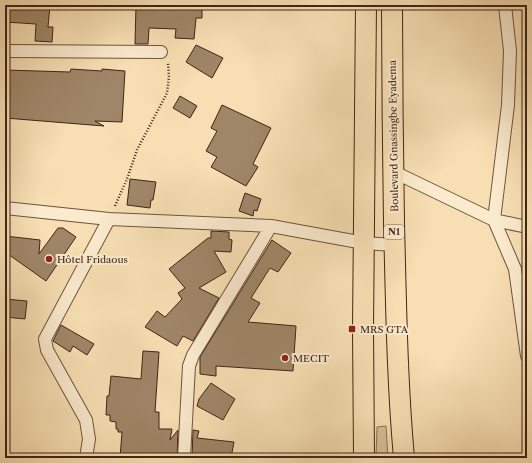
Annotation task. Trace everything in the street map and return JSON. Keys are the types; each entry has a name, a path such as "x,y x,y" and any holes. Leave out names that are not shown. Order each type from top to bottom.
{"highway":[{"path":"364,458 366,5"},
{"name":"Boulevard Gnassingbe Eyadema","path":"392,5 392,171 396,330 400,419 404,458"}],"street":[{"path":"505,5 510,51 508,105 494,220 515,269 527,356"},
{"path":"5,51 161,52"},
{"path":"392,171 494,220 527,227"},
{"path":"5,208 109,219 271,226 364,243 394,245"},
{"path":"86,458 89,439 86,420 50,357 45,339 109,219"},
{"path":"184,458 189,366 193,355 271,226"}],"path":[{"path":"109,219 127,180 137,150 167,93 169,77 168,62 161,52"}],"shaded area":[{"path":"386,426 388,458 376,458 377,427"}],"building":[{"path":"5,5 50,5 48,27 53,27 52,42 35,41 36,24 5,22"},
{"path":"136,5 202,5 202,18 196,18 194,39 175,38 176,29 149,28 148,44 135,44"},
{"path":"196,45 223,58 212,78 186,62"},
{"path":"71,69 125,71 122,122 95,121 104,126 5,118 5,70 70,72"},
{"path":"180,96 197,106 190,118 173,108"},
{"path":"222,105 271,128 253,164 258,167 246,186 211,167 217,157 206,151 217,131 211,128"},
{"path":"130,179 156,182 150,208 127,205"},
{"path":"245,193 261,199 257,211 254,210 253,216 239,211"},
{"path":"58,228 63,228 76,237 46,281 5,252 5,236 40,240 39,254"},
{"path":"211,231 229,232 229,239 232,240 231,252 214,251 226,272 199,288 219,298 193,341 183,336 177,346 145,327 157,311 165,317 182,299 178,293 185,288 169,269 208,238 211,238"},
{"path":"272,240 291,253 278,272 270,268 251,298 260,303 248,322 296,326 293,371 216,366 216,376 200,374 200,357"},
{"path":"5,299 27,301 25,319 5,317"},
{"path":"61,325 94,344 87,355 73,346 70,352 53,341"},
{"path":"143,351 159,352 155,412 159,412 159,429 172,429 170,440 178,430 177,458 120,458 122,432 118,432 118,429 116,429 116,422 110,421 110,415 106,415 107,396 109,396 111,376 141,379"},
{"path":"211,383 235,399 223,420 197,406 199,399"},
{"path":"193,430 199,431 197,438 234,442 231,458 192,458"}],"place":[{"name":"Hôtel Fridaous","path":"49,259"},
{"name":"MRS GTA","path":"352,329"},
{"name":"MECIT","path":"285,358"}]}
